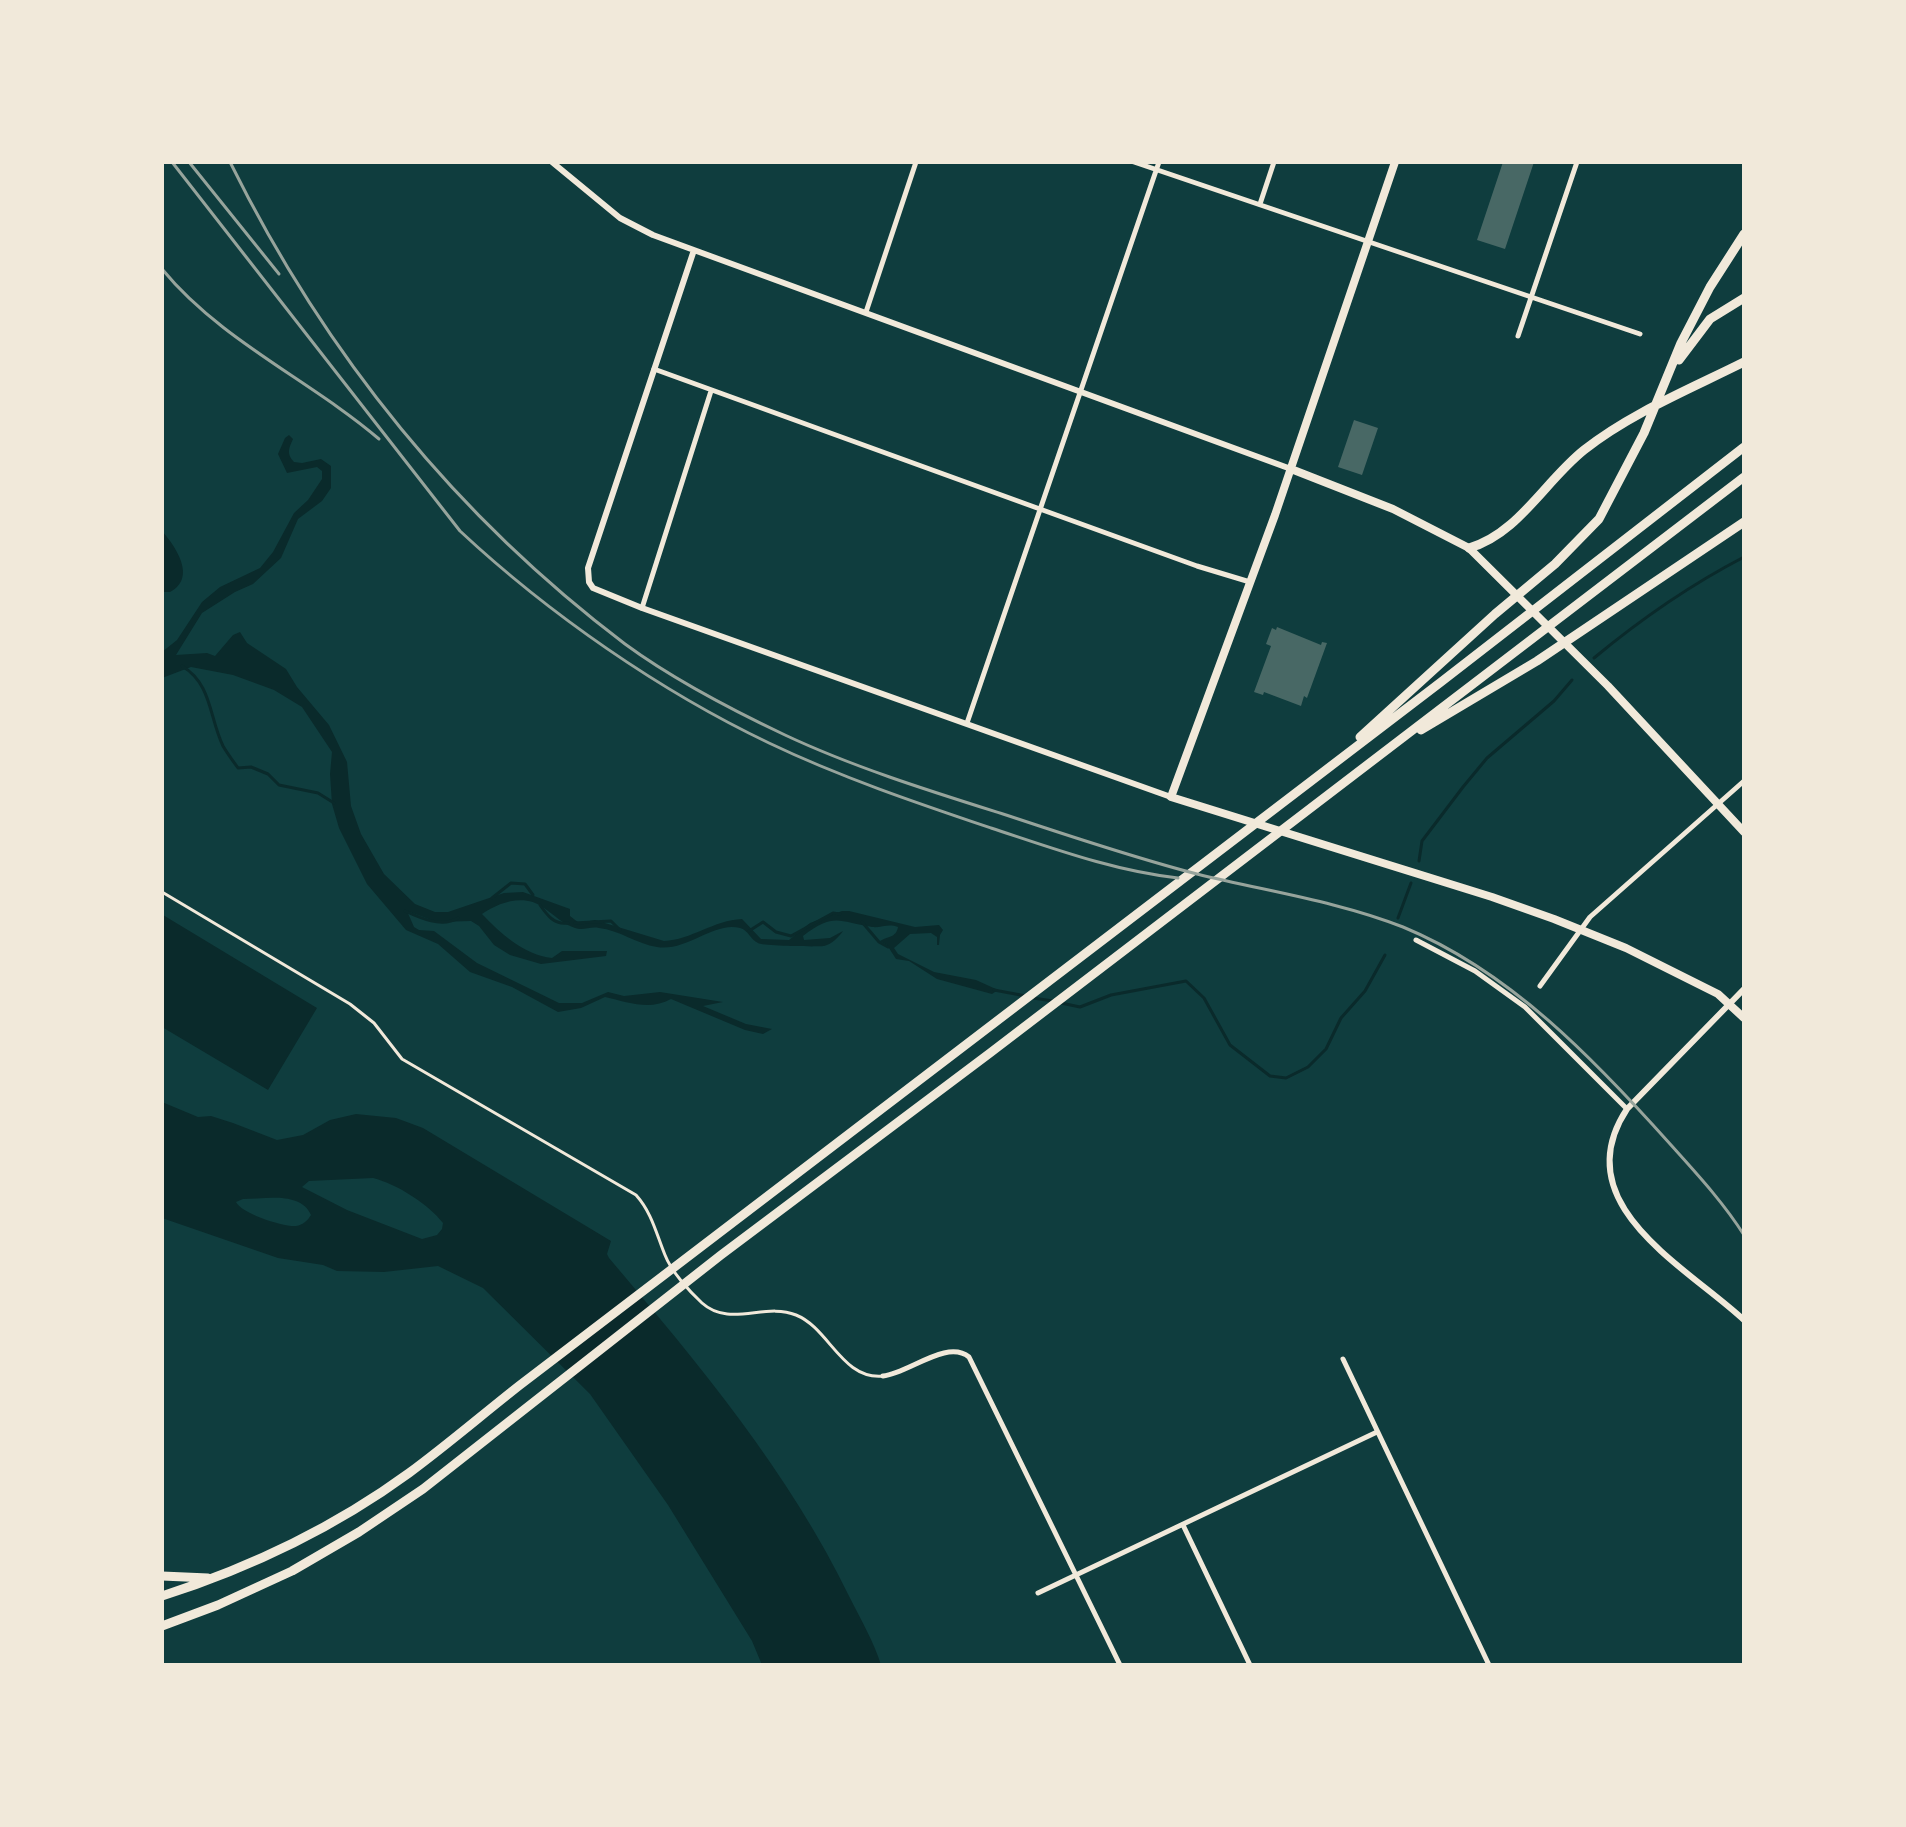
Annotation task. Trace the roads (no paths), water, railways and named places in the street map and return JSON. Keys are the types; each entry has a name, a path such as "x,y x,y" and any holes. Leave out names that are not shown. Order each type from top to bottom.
{"highway":[{"path":"1315,778 1584,537 1599,519 1644,433 1687,331 1710,287 1744,234"},
{"path":"1667,381 1697,333 1719,312 1744,298"},
{"path":"1469,548 1497,536 1565,466 1606,434 1744,362"},
{"path":"162,1596 285,1547 367,1501 410,1472 1744,447"},
{"path":"162,1626 254,1589 359,1532 423,1489 696,1275 1744,477"},
{"path":"1701,550 1744,516"},
{"path":"1384,753 1537,661 1744,522"},
{"path":"162,1576 212,1578"}],"main road":[{"path":"1395,162 1251,583 1171,797 1492,897 1580,929 1639,954 1718,994 1744,1018"},
{"path":"1291,469 1393,509 1469,548 1608,686 1744,832"}],"street":[{"path":"552,162 620,218 638,228 1291,469"},
{"path":"866,312 916,162"},
{"path":"1134,162 1640,334"},
{"path":"967,723 1159,162"},
{"path":"1260,204 1274,162"},
{"path":"1518,336 1577,162"},
{"path":"694,250 591,560 588,576 593,588 1171,797"},
{"path":"654,369 1251,583"},
{"path":"642,608 711,391"},
{"path":"1540,986 1580,929 1744,781"},
{"path":"1416,940 1475,971 1525,1007 1627,1109"},
{"path":"1744,989 1627,1109 1614,1133 1610,1167 1616,1196 1634,1223 1672,1260 1744,1320"},
{"path":"883,1376 902,1372 947,1351 958,1350 969,1357 1120,1665"},
{"path":"1343,1359 1489,1665"},
{"path":"1038,1593 1377,1432"},
{"path":"1183,1525 1250,1665"}],"lane":[{"path":"162,892 350,1004 374,1023 402,1059 636,1195 649,1212 665,1258 691,1293 710,1310 737,1316 777,1311 795,1314 807,1320 849,1365 872,1377 883,1376"}],"water":[{"path":"289,435 293,439 289,454 294,462 321,459 331,466 331,488 322,501 298,519 281,558 253,584 202,613 176,655 207,653 215,656 233,635 240,632 247,643 286,669 329,725 347,762 351,806 361,834 384,874 415,904 435,912 448,912 504,893 523,892 570,909 570,916 579,923 595,920 664,941 742,919 761,939 789,940 810,923 849,911 915,927 939,925 943,930 939,945 937,937 931,933 910,934 894,948 898,954 934,972 976,980 998,990 992,994 937,979 909,961 896,959 887,945 880,941 895,933 898,927 894,926 872,927 830,921 803,936 804,940 830,938 843,931 824,946 762,944 743,929 730,927 679,945 657,947 606,929 575,928 529,901 504,903 482,914 513,942 542,956 552,958 562,951 607,951 606,956 541,964 510,955 494,945 471,921 437,922 407,911 414,927 434,931 477,963 559,1003 582,1003 608,992 624,996 660,992 723,1002 703,1006 746,1024 772,1029 763,1034 745,1030 671,999 647,1005 605,997 581,1008 558,1012 512,987 470,972 438,944 406,930 367,884 339,828 332,804 332,752 302,707 274,690 233,675 191,667 162,678 162,652 177,640 202,602 220,587 260,568 273,552 294,513 308,500 322,479 322,471 317,467 287,473 278,454"},
{"path":"162,531 178,554 183,571 178,586 170,592 162,592"},
{"path":"163,915 317,1008 268,1090 162,1027"},
{"path":"162,1102 198,1117 211,1116 277,1140 303,1135 330,1120 356,1114 396,1118 423,1128 611,1241 607,1254 609,1258 709,1379 800,1507 863,1623 881,1665 762,1665 752,1641 668,1505 590,1394 483,1288 438,1266 384,1272 337,1271 323,1265 278,1258 162,1218","holes":["373,1178 421,1202 443,1223 442,1229 437,1235 422,1239 347,1210 302,1187 309,1181","243,1199 291,1199 306,1207 311,1215 299,1225 281,1224 246,1211 236,1202"]}],"waterway":[{"path":"1594,658 1666,603 1744,557"},
{"path":"182,666 199,682 218,735 238,768 251,767 268,774 279,785 318,793 334,803"},
{"path":"1419,861 1422,841 1487,758 1554,701 1572,680"},
{"path":"492,898 511,883 525,884 533,895"},
{"path":"1398,918 1411,883"},
{"path":"540,905 555,921 568,923"},
{"path":"405,911 438,922 458,918"},
{"path":"749,931 763,922 776,932 791,936 833,913 840,914"},
{"path":"575,923 611,921 620,930"},
{"path":"862,922 879,942 888,947"},
{"path":"1061,1003 1080,1007 1111,995 1186,981 1204,998 1230,1045 1270,1076 1286,1078 1308,1067 1326,1049 1341,1018 1365,991 1385,955"},
{"path":"994,990 1026,996"},
{"path":"1033,998 1053,1001"}],"railway":[{"path":"172,162 460,531 530,592 607,649 728,722 851,778 1083,858 1178,878"},
{"path":"189,162 279,274"},
{"path":"230,162 267,232 308,299 399,426 505,541 563,594 625,644 723,704 811,747 865,768 1148,860 1378,918 1442,946 1515,993 1581,1050 1690,1167 1744,1235"},
{"path":"162,269 211,318 379,439"}]}
